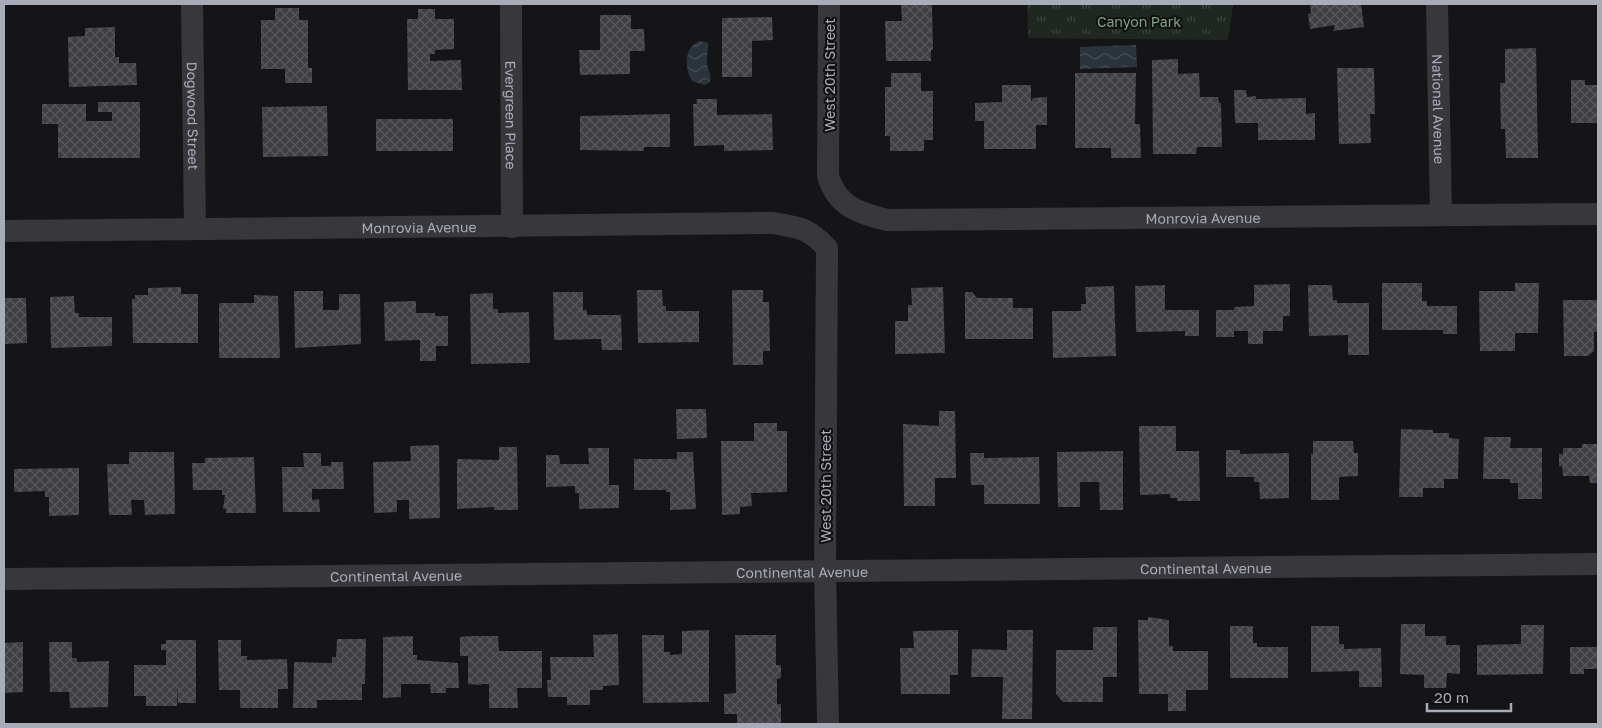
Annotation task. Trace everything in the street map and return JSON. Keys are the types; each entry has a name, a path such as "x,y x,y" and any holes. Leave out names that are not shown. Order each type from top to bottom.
{"street":[{"name":"Dogwood Street","path":"192,4 195,228"},
{"name":"Evergreen Place","path":"511,4 512,226"},
{"name":"West 20th Street","path":"828,176 829,4"},
{"name":"National Avenue","path":"1437,4 1441,215"},
{"name":"Monrovia Avenue","path":"828,176 832,190 849,206 864,214 887,220 1598,214"},
{"name":"Monrovia Avenue","path":"4,231 772,224 794,226 813,234 827,248"},
{"name":"West 20th Street","path":"827,248 825,570 828,724"},
{"name":"Continental Avenue","path":"4,580 825,570 1598,564"}],"green space":[{"name":"Canyon Park","path":"1027,4 1233,4 1228,40 1028,38"}],"water":[{"path":"700,41 708,43 707,61 711,78 709,83 704,85 692,81 687,64 688,52"},
{"path":"1136,45 1137,67 1080,69 1080,47"}],"building":[{"path":"901,4 932,4 933,50 931,50 931,61 886,61 885,21 902,21"},
{"path":"1310,4 1361,4 1364,27 1333,31 1335,25 1310,29 1308,14 1311,13"},
{"path":"275,8 299,8 299,20 308,20 308,68 312,68 312,83 285,83 285,69 261,69 261,20 275,20"},
{"path":"418,9 435,9 435,19 454,19 454,49 435,50 435,54 430,54 430,61 461,60 462,90 408,90 407,19 418,19"},
{"path":"600,15 631,15 631,29 644,29 645,51 630,51 630,74 580,75 579,50 600,50"},
{"path":"772,17 773,40 752,41 752,77 722,77 722,18"},
{"path":"115,27 115,57 119,57 119,63 136,63 137,85 69,87 68,37 85,36 85,28"},
{"path":"1536,48 1538,158 1506,158 1505,129 1501,129 1500,83 1505,83 1505,49"},
{"path":"1178,59 1178,74 1199,73 1200,97 1218,97 1219,103 1221,103 1222,147 1197,147 1196,154 1153,154 1152,60"},
{"path":"1337,68 1374,68 1375,114 1370,114 1371,143 1339,144"},
{"path":"891,73 921,73 921,91 933,91 933,140 924,140 924,151 890,151 890,136 885,136 885,87 891,87"},
{"path":"1075,73 1136,73 1135,124 1140,124 1141,158 1111,158 1111,148 1075,148"},
{"path":"1571,80 1585,80 1585,85 1598,85 1598,123 1571,123"},
{"path":"1002,85 1031,85 1031,102 1033,98 1047,97 1047,125 1036,125 1036,149 984,149 984,121 975,121 975,103 1002,102"},
{"path":"1234,90 1246,90 1247,97 1256,96 1256,99 1306,98 1306,114 1315,113 1315,140 1258,140 1258,123 1235,123"},
{"path":"696,99 717,99 717,115 772,114 773,150 724,151 724,145 694,146 693,104 697,104"},
{"path":"98,102 140,102 140,158 58,158 58,124 42,124 42,104 86,104 86,121 112,121 112,112 98,112"},
{"path":"327,106 328,156 263,157 262,107"},
{"path":"670,114 670,147 644,147 644,151 580,150 580,116"},
{"path":"376,119 453,119 453,151 376,151"},
{"path":"1382,283 1422,283 1422,301 1427,301 1427,306 1457,306 1457,334 1443,334 1443,330 1382,330"},
{"path":"1515,283 1539,283 1538,333 1515,333 1515,351 1480,351 1479,291 1515,291"},
{"path":"1290,284 1290,316 1283,316 1283,331 1263,331 1263,344 1248,344 1248,331 1234,331 1234,337 1216,337 1216,310 1234,310 1234,307 1254,306 1254,285"},
{"path":"1165,285 1165,310 1199,310 1199,336 1185,336 1185,331 1136,332 1135,286"},
{"path":"1308,285 1332,285 1333,300 1337,300 1337,303 1369,303 1369,355 1348,355 1348,335 1309,336"},
{"path":"1114,286 1116,356 1053,358 1052,311 1081,311 1081,304 1086,304 1085,287"},
{"path":"181,287 181,294 198,294 198,343 133,343 132,299 135,299 135,295 148,295 148,288"},
{"path":"943,287 945,353 895,354 895,321 908,321 908,305 912,305 911,288"},
{"path":"637,290 662,290 663,306 666,306 666,311 699,311 699,342 638,343"},
{"path":"732,290 763,290 763,302 769,302 770,351 763,351 763,365 733,365"},
{"path":"294,291 323,291 323,310 339,310 339,294 360,294 361,344 295,348"},
{"path":"553,292 583,292 583,310 587,310 587,315 621,315 622,350 602,350 601,339 554,340"},
{"path":"965,292 972,292 977,298 1013,298 1013,308 1033,308 1033,339 965,339"},
{"path":"493,293 493,309 498,309 498,313 529,312 530,363 471,364 470,294"},
{"path":"254,295 278,296 280,358 219,358 219,303 254,303"},
{"path":"74,296 75,313 79,313 79,317 112,317 112,346 51,348 50,297"},
{"path":"4,298 26,298 27,343 4,344"},
{"path":"1563,300 1598,300 1598,332 1594,332 1594,351 1588,356 1564,356"},
{"path":"416,301 416,313 435,313 435,316 448,316 448,346 436,346 436,361 420,361 420,340 385,341 384,302"},
{"path":"676,409 706,409 707,438 677,439"},
{"path":"939,411 955,411 956,478 935,478 935,506 904,506 903,424 939,426"},
{"path":"754,423 777,423 777,431 787,431 787,492 751,493 752,506 740,507 740,514 722,515 721,441 754,441"},
{"path":"1139,426 1176,426 1176,451 1199,451 1200,501 1177,501 1177,498 1170,498 1170,494 1140,495"},
{"path":"1401,429 1433,430 1433,433 1449,433 1449,438 1459,439 1458,479 1444,479 1444,488 1423,488 1423,497 1399,497"},
{"path":"1484,437 1511,437 1510,448 1542,448 1542,499 1518,499 1518,483 1510,483 1510,479 1483,479"},
{"path":"1313,441 1353,441 1354,453 1358,453 1358,476 1339,477 1339,500 1311,500 1311,454 1313,454"},
{"path":"1582,444 1598,444 1598,483 1590,483 1589,476 1563,476 1562,466 1559,466 1559,454 1563,454 1563,448 1582,448"},
{"path":"439,445 440,518 409,519 409,500 397,500 397,512 374,513 373,462 411,461 410,446"},
{"path":"499,447 517,447 518,510 494,510 494,507 457,509 458,459 499,460"},
{"path":"588,448 609,448 609,485 619,485 619,508 579,509 579,493 575,493 575,486 546,487 546,455 559,455 560,464 589,464"},
{"path":"1226,450 1240,450 1240,454 1289,453 1289,498 1260,499 1259,482 1254,482 1254,477 1226,477"},
{"path":"1123,451 1123,510 1100,510 1099,482 1080,482 1080,507 1058,507 1057,452"},
{"path":"129,452 174,452 175,514 145,515 144,500 131,500 132,515 109,515 107,464 129,464"},
{"path":"677,452 693,452 696,509 670,510 670,492 666,492 666,490 634,490 634,459 677,459"},
{"path":"303,453 321,453 321,466 331,466 331,462 343,462 344,489 312,489 312,500 319,499 320,512 283,512 282,467 304,467"},
{"path":"970,453 984,453 984,458 1039,457 1040,504 984,504 984,485 971,485"},
{"path":"254,457 256,513 226,513 226,509 223,509 225,495 222,495 222,490 193,490 192,463 205,463 205,458"},
{"path":"79,468 79,515 49,516 49,497 45,497 45,491 14,492 14,469"},
{"path":"1148,617 1169,620 1169,646 1173,646 1173,651 1208,651 1208,690 1186,690 1186,711 1168,711 1168,694 1139,694 1138,620 1148,620"},
{"path":"1401,624 1425,624 1425,636 1446,636 1446,645 1460,645 1460,674 1447,673 1446,688 1424,688 1424,675 1400,674"},
{"path":"1521,625 1544,625 1543,674 1477,675 1477,645 1521,644"},
{"path":"1230,626 1253,626 1253,643 1257,643 1257,647 1288,647 1288,678 1230,678"},
{"path":"1311,626 1339,626 1339,644 1344,644 1344,649 1381,648 1382,687 1359,687 1359,671 1311,672"},
{"path":"1093,627 1117,627 1117,677 1103,677 1103,702 1063,702 1056,694 1056,650 1093,650"},
{"path":"709,630 709,702 643,703 642,635 664,635 664,652 670,652 670,655 682,654 682,631"},
{"path":"958,630 958,675 950,675 950,694 901,694 900,648 914,648 913,631"},
{"path":"1007,630 1033,630 1032,719 1002,719 1003,677 971,677 972,649 1007,650"},
{"path":"618,634 619,685 603,686 603,690 590,690 590,705 567,705 567,697 548,697 547,680 551,680 550,657 594,657 593,635"},
{"path":"735,635 776,635 776,665 781,665 781,678 777,679 777,704 781,704 781,724 737,724 737,714 724,714 724,694 736,693"},
{"path":"413,636 413,655 417,655 417,660 458,663 459,688 446,688 446,693 431,693 430,684 401,684 401,697 383,698 383,637"},
{"path":"498,636 499,651 542,651 542,688 517,688 518,708 489,708 489,684 468,684 468,656 460,656 460,637"},
{"path":"337,639 366,639 365,684 362,684 362,700 317,700 317,708 293,708 294,662 332,663 332,657 336,657"},
{"path":"166,640 196,640 196,703 178,703 178,687 177,706 146,706 146,696 134,696 134,665 166,665 166,650 161,650 161,644 166,644"},
{"path":"218,640 241,640 241,656 247,656 247,660 287,659 288,689 278,689 278,708 240,708 240,690 219,690"},
{"path":"23,642 23,692 4,693 4,643"},
{"path":"49,642 72,642 72,658 77,658 77,662 109,661 108,707 70,708 69,692 50,692"},
{"path":"1570,647 1598,647 1598,669 1584,669 1584,674 1570,674"}]}
